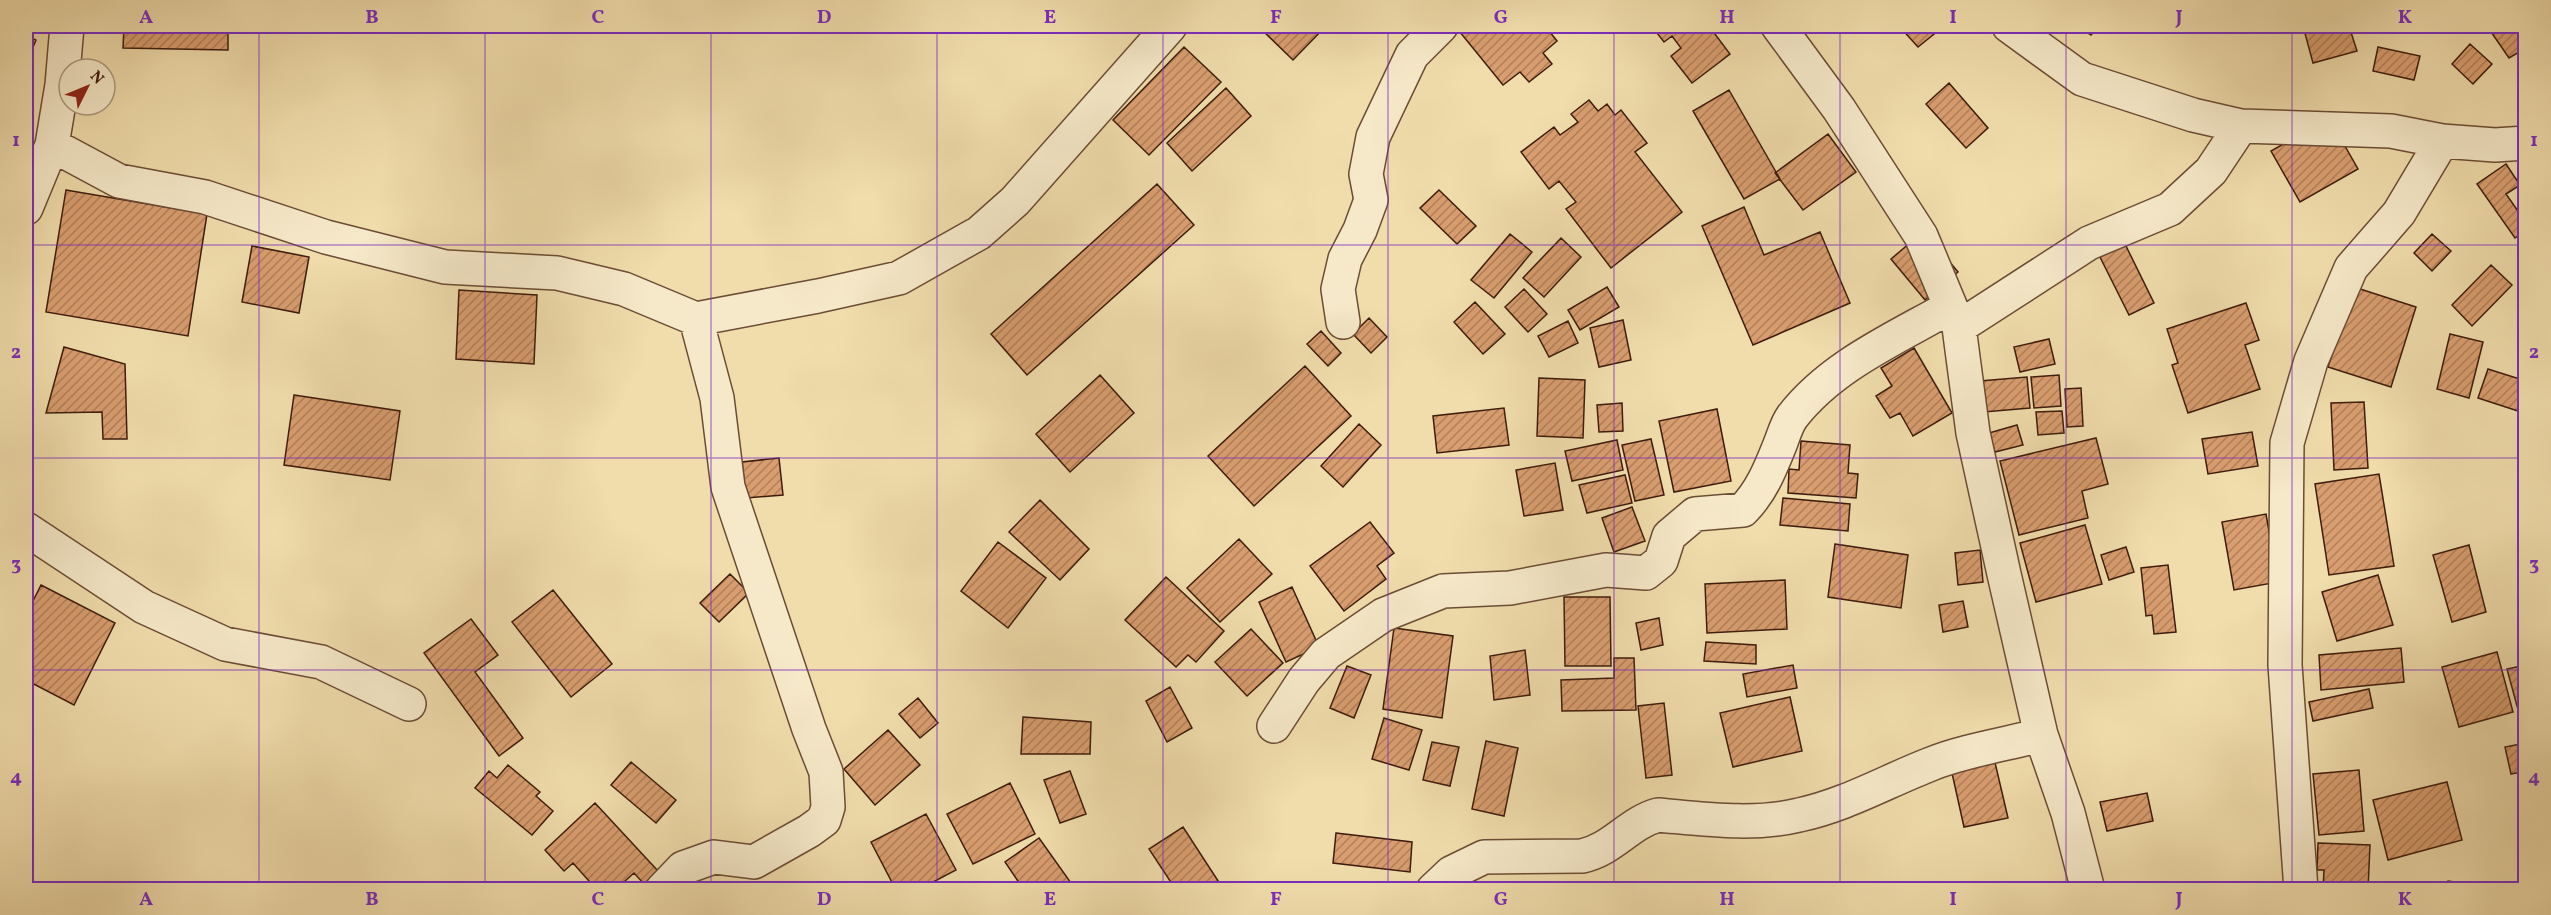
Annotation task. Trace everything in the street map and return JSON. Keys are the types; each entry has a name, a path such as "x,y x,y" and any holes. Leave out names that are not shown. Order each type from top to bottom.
{"street":[{"path":"26,208 52,145 62,85 68,26"},
{"path":"52,145 118,181 205,197 326,237 444,267 557,273 624,289 696,319 899,278 979,233 1015,201 1170,26"},
{"path":"1343,322 1338,289 1345,259 1360,230 1371,200 1366,174 1373,137 1412,55 1441,26"},
{"path":"1778,26 1839,109 1921,236 1954,317 1973,433 2041,735 2068,813 2088,890"},
{"path":"2009,26 2082,79 2193,115 2241,126 2391,131 2442,141 2495,145 2526,142"},
{"path":"1274,726 1304,680 1326,654 1383,615 1443,591 1509,588 1606,570 1646,573 1661,561 1669,536 1695,514 1743,510 1766,478 1791,419 1819,388 1873,351 1954,317 2089,243 2170,209 2211,171 2241,126"},
{"path":"2301,890 2285,665 2287,443 2311,361 2351,268 2399,213 2442,141"},
{"path":"662,890 683,868 714,857 754,862 824,820 828,807 826,772 809,729 728,487 717,398 696,319"},
{"path":"26,529 144,607 195,631 225,644 321,662 409,704"},
{"path":"1433,890 1451,873 1484,857 1582,856 1596,853 1645,819 1658,815 1761,821 1799,815 1863,794 1932,763 2041,735"}],"building":[{"path":"124,26 228,26 228,50 123,48"},
{"path":"1258,26 1326,26 1293,60"},
{"path":"1455,26 1545,26 1557,41 1543,53 1552,64 1529,82 1520,72 1503,85"},
{"path":"1667,26 1709,26 1730,54 1692,83 1671,56 1681,48 1672,36 1664,42 1657,33"},
{"path":"1899,26 1944,26 1918,47"},
{"path":"2077,26 2098,26 2091,35"},
{"path":"2303,26 2349,26 2357,51 2313,63"},
{"path":"2487,26 2523,26 2526,30 2526,48 2509,58"},
{"path":"26,35 36,40 26,64"},
{"path":"2470,44 2492,64 2473,84 2452,64"},
{"path":"1184,47 1221,82 1149,155 1113,120"},
{"path":"2378,47 2420,56 2414,80 2373,71"},
{"path":"1949,83 1988,128 1966,148 1926,104"},
{"path":"1226,88 1251,116 1192,171 1167,143"},
{"path":"1729,90 1780,179 1744,199 1693,111"},
{"path":"1589,100 1598,111 1607,104 1615,115 1621,110 1647,143 1635,152 1682,212 1611,268 1566,209 1576,202 1559,181 1549,189 1521,152 1554,127 1560,135 1578,122 1571,114"},
{"path":"2329,118 2358,169 2300,202 2271,151"},
{"path":"1828,134 1856,172 1803,210 1775,173"},
{"path":"2506,164 2520,185 2506,194 2520,214 2526,210 2526,230 2515,238 2477,184"},
{"path":"1157,184 1194,225 1027,375 991,334"},
{"path":"66,190 207,214 188,336 46,312"},
{"path":"1439,190 1476,226 1457,244 1420,208"},
{"path":"1744,207 1764,255 1820,232 1850,303 1753,345 1702,226"},
{"path":"1924,231 1958,272 1925,300 1891,259"},
{"path":"1510,234 1532,252 1494,298 1471,280"},
{"path":"2432,234 2451,251 2432,271 2414,253"},
{"path":"1561,238 1581,257 1544,297 1523,278"},
{"path":"2125,244 2154,303 2129,315 2100,257"},
{"path":"252,246 309,257 299,313 242,302"},
{"path":"2491,265 2512,285 2472,326 2452,305"},
{"path":"1607,287 1619,307 1580,330 1568,310"},
{"path":"2354,287 2416,307 2391,387 2328,367"},
{"path":"1524,289 1547,314 1528,332 1505,307"},
{"path":"459,290 537,295 534,364 456,359"},
{"path":"1475,302 1505,334 1483,354 1454,322"},
{"path":"2246,303 2259,340 2245,345 2260,389 2188,413 2172,365 2178,363 2167,329"},
{"path":"1369,318 1387,337 1371,353 1353,334"},
{"path":"1623,320 1631,360 1599,367 1590,328"},
{"path":"1568,321 1578,343 1549,357 1538,336"},
{"path":"1321,331 1341,353 1328,366 1307,344"},
{"path":"2450,334 2483,342 2469,398 2437,389"},
{"path":"2049,339 2055,364 2020,372 2014,347"},
{"path":"64,347 125,364 127,439 103,439 102,412 46,413"},
{"path":"1914,348 1952,413 1913,436 1900,413 1890,418 1876,396 1892,386 1881,368"},
{"path":"1305,366 1351,416 1254,506 1208,456"},
{"path":"2488,369 2526,381 2518,411 2478,398"},
{"path":"1100,375 1134,413 1070,472 1036,434"},
{"path":"2059,375 2061,406 2034,408 2031,377"},
{"path":"2027,377 2030,408 1972,413 1968,382"},
{"path":"1539,378 1585,380 1583,438 1537,436"},
{"path":"2081,388 2083,426 2067,427 2065,389"},
{"path":"294,395 400,411 390,480 284,465"},
{"path":"2364,402 2368,468 2334,470 2331,403"},
{"path":"1622,403 1623,431 1599,432 1597,405"},
{"path":"1504,408 1509,445 1437,453 1433,416"},
{"path":"1717,409 1731,481 1674,492 1659,421"},
{"path":"2062,411 2064,433 2038,435 2036,412"},
{"path":"1359,424 1381,445 1343,487 1321,466"},
{"path":"2017,425 2023,445 1995,452 1989,433"},
{"path":"2252,432 2258,466 2208,474 2202,439"},
{"path":"2096,438 2108,484 2082,491 2088,518 2019,535 2000,461"},
{"path":"1651,439 1664,495 1635,501 1622,445"},
{"path":"1617,440 1623,470 1572,481 1565,451"},
{"path":"1801,441 1850,445 1848,473 1858,474 1856,498 1788,493 1789,469 1799,470"},
{"path":"779,458 783,495 746,498 742,462"},
{"path":"1555,463 1563,510 1524,516 1516,470"},
{"path":"2379,474 2394,566 2329,575 2315,484"},
{"path":"1625,475 1632,503 1587,513 1579,485"},
{"path":"1783,498 1850,504 1848,531 1780,525"},
{"path":"1040,500 1089,549 1060,580 1009,532"},
{"path":"1632,507 1645,541 1614,552 1602,518"},
{"path":"2266,514 2278,582 2234,590 2222,522"},
{"path":"1370,522 1394,553 1377,566 1386,579 1344,611 1310,566"},
{"path":"2085,525 2102,584 2036,602 2020,543"},
{"path":"1239,539 1272,574 1220,622 1187,588"},
{"path":"998,542 1046,578 1008,628 961,591"},
{"path":"1835,544 1908,555 1901,608 1828,597"},
{"path":"2469,545 2486,612 2452,622 2433,555"},
{"path":"2126,547 2134,572 2109,580 2101,555"},
{"path":"1980,550 1983,582 1958,585 1955,553"},
{"path":"2168,565 2176,632 2154,634 2152,615 2146,616 2141,568"},
{"path":"730,574 749,593 719,622 700,603"},
{"path":"2378,575 2393,625 2337,641 2322,592"},
{"path":"1166,577 1224,631 1196,662 1188,655 1176,667 1125,620"},
{"path":"1785,580 1787,629 1707,633 1705,584"},
{"path":"41,585 115,623 74,705 26,680 26,615"},
{"path":"1292,587 1319,647 1286,662 1259,602"},
{"path":"553,590 612,664 571,697 512,622"},
{"path":"1564,597 1610,597 1611,666 1565,666"},
{"path":"1963,601 1968,627 1943,632 1939,605"},
{"path":"1659,618 1663,645 1641,650 1636,623"},
{"path":"471,619 498,655 475,672 523,738 499,756 424,653"},
{"path":"1394,628 1453,636 1442,718 1383,709"},
{"path":"1251,629 1283,663 1247,696 1215,662"},
{"path":"1706,642 1756,645 1756,664 1704,661"},
{"path":"2401,648 2404,682 2321,690 2319,655"},
{"path":"1525,650 1530,695 1494,700 1490,656"},
{"path":"2497,652 2513,712 2459,727 2442,667"},
{"path":"1614,658 1634,658 1636,710 1562,711 1561,680 1614,678"},
{"path":"1793,665 1797,688 1747,697 1743,674"},
{"path":"2526,665 2526,728 2523,728 2507,669"},
{"path":"1347,666 1371,675 1354,718 1330,708"},
{"path":"1170,687 1192,728 1167,742 1146,701"},
{"path":"2369,689 2373,708 2313,721 2309,702"},
{"path":"1790,697 1802,751 1733,767 1720,713"},
{"path":"918,698 938,723 920,738 899,714"},
{"path":"1664,703 1672,775 1646,778 1638,706"},
{"path":"1023,717 1091,722 1090,754 1021,754"},
{"path":"1384,718 1422,730 1409,770 1372,759"},
{"path":"888,730 920,765 875,805 844,769"},
{"path":"1486,741 1518,748 1504,816 1472,809"},
{"path":"1432,742 1459,747 1450,786 1423,780"},
{"path":"2526,743 2526,771 2511,774 2505,747"},
{"path":"1993,754 2008,818 1964,827 1950,764"},
{"path":"631,762 676,800 656,823 611,785"},
{"path":"508,765 540,792 536,796 553,811 532,835 475,788 489,771 497,778"},
{"path":"2359,770 2364,831 2319,835 2313,774"},
{"path":"1070,771 1086,814 1060,823 1044,780"},
{"path":"2447,782 2462,840 2388,860 2373,800"},
{"path":"1010,783 1035,834 973,864 947,814"},
{"path":"2147,793 2153,821 2107,831 2100,802"},
{"path":"595,803 658,871 644,884 634,873 615,890 597,890 573,863 564,871 545,850"},
{"path":"926,814 956,870 918,890 896,890 871,842"},
{"path":"1183,827 1224,890 1176,890 1149,849"},
{"path":"1336,833 1412,842 1410,872 1333,863"},
{"path":"1039,838 1071,883 1059,890 1024,890 1005,862"},
{"path":"2318,843 2370,845 2368,890 2323,890 2324,870 2317,870"},
{"path":"2448,881 2507,890 2447,890"},
{"path":"1382,883 1405,884 1405,890 1382,890"}]}
